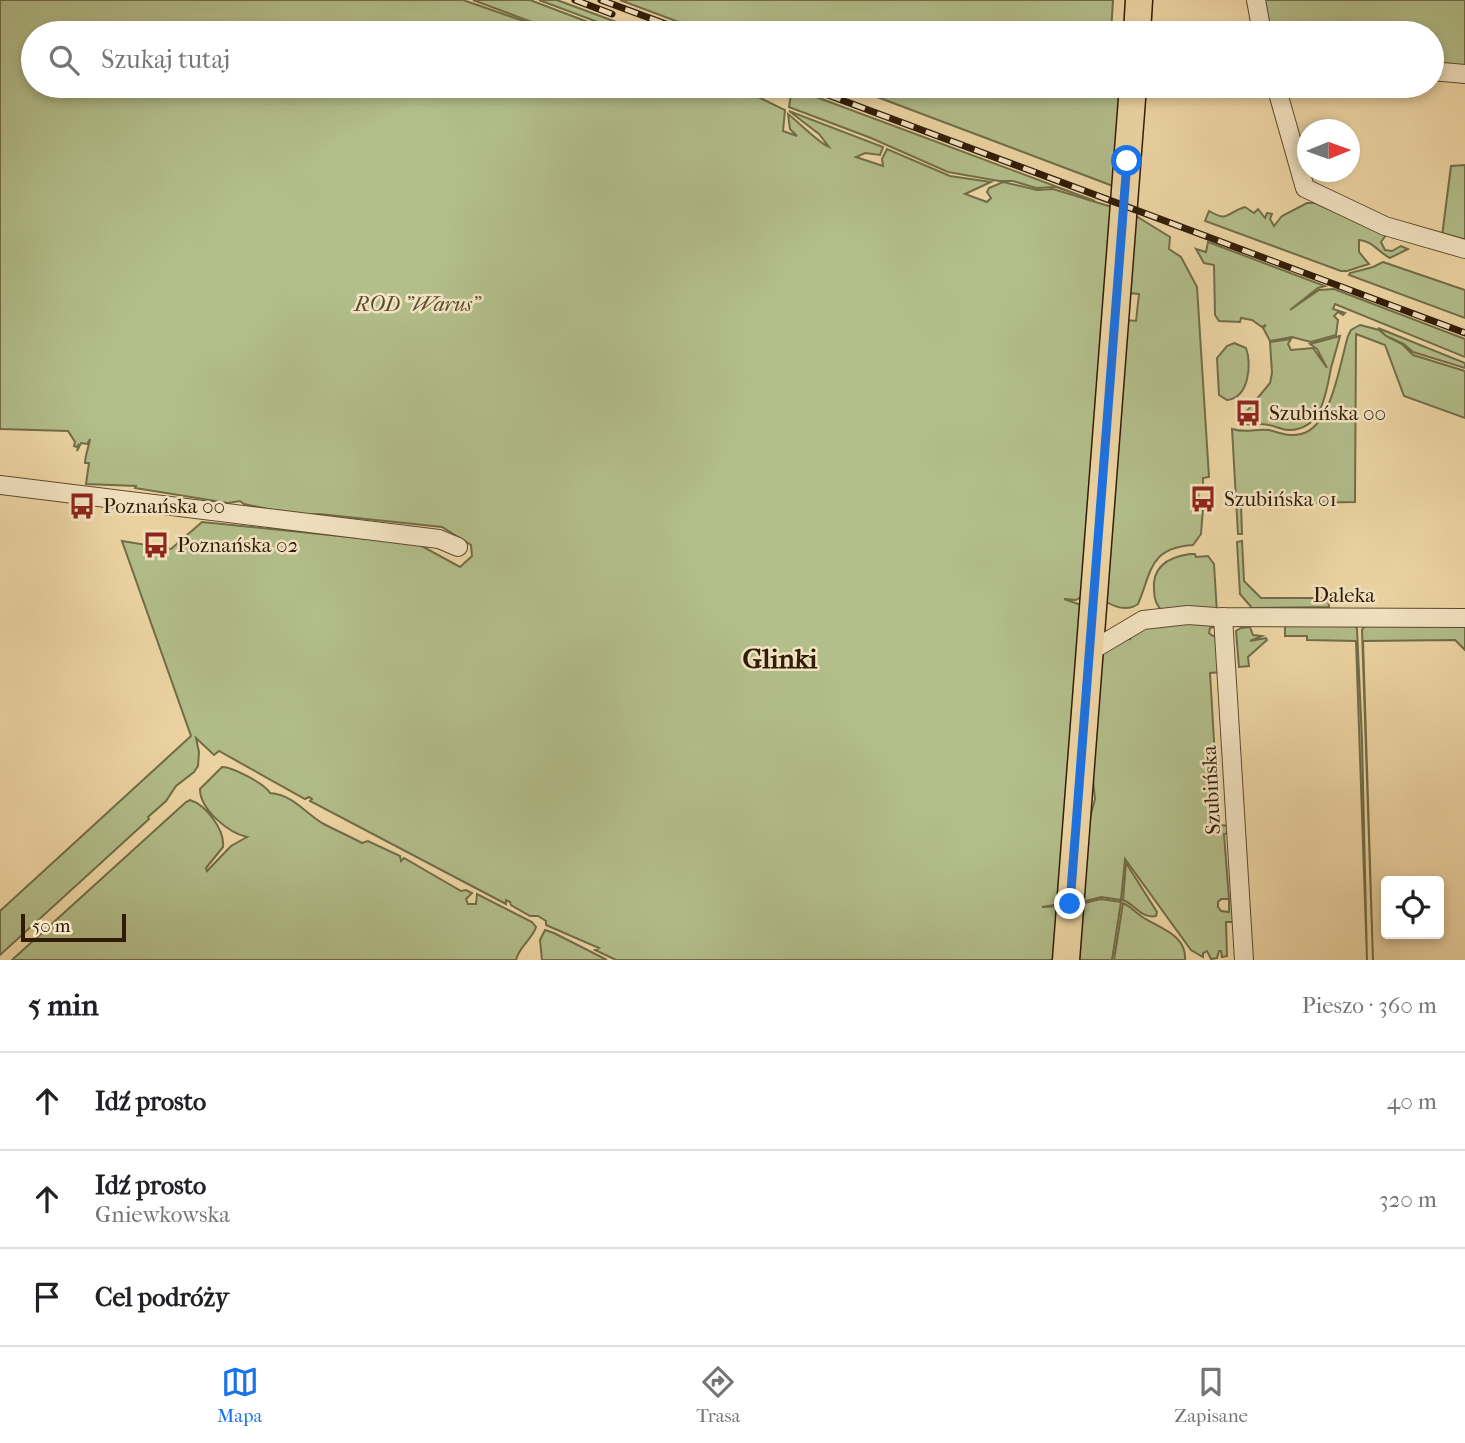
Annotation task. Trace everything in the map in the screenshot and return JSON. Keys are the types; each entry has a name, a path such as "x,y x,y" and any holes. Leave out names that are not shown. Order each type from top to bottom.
{"main road":[{"path":"1138,21 1139,0"},
{"path":"1066,960 1132,98"}],"street":[{"path":"1256,0 1260,21"},
{"path":"1444,72 1465,74"},
{"path":"1279,98 1305,188 1385,226 1465,249"},
{"path":"0,485 439,539 458,547"},
{"name":"Daleka","path":"1089,652 1143,620 1182,615 1465,618"},
{"name":"Szubińska","path":"1223,617 1244,960"}],"green space":[{"name":"ROD \"Warus\"","path":"0,0 463,0 523,21 21,21 21,98 760,98 785,110 783,131 797,136 790,129 788,114 829,147 819,134 789,111 883,147 880,155 865,153 856,157 883,166 882,159 887,149 950,176 991,182 965,194 987,202 991,198 987,192 989,188 1003,182 1037,190 1053,189 1112,207 1081,597 1076,600 1064,599 1081,605 1061,904 1042,907 1061,906 1056,960 616,960 595,950 599,948 546,925 546,921 538,916 530,916 506,900 506,904 219,751 214,755 196,738 199,752 198,766 194,772 176,786 149,819 0,955 0,911 191,736 122,541 171,549 202,522 418,544 460,567 472,556 471,545 442,527 319,514 296,515 240,501 228,503 135,488 136,486 86,484 89,463 85,463 85,460 90,439 87,444 81,443 77,451 79,444 74,446 75,442 68,431 0,429"},
{"path":"473,0 530,0 585,21 529,21"},
{"path":"539,0 557,0 614,21 595,21"},
{"path":"620,0 1113,0 1112,21 676,21"},
{"path":"1260,0 1465,0 1465,70 1444,67 1444,21 1266,21"},
{"path":"790,98 819,98 1095,201 1056,187 1036,188 1013,181 948,172 871,138 789,107"},
{"path":"880,98 1120,98 1113,186"},
{"path":"1465,165 1465,242 1442,236 1451,166"},
{"path":"1307,203 1315,203 1386,235 1381,242 1385,250 1392,251 1401,246 1408,249 1390,258 1372,245 1359,240 1359,252 1369,264 1341,271 1205,221 1209,211 1225,216 1245,207 1254,213 1258,209 1265,218 1267,213 1272,214 1270,219 1274,226 1282,216"},
{"path":"1136,216 1170,237 1169,249 1181,257 1197,287 1209,477 1203,478 1203,491 1198,492 1200,507 1203,508 1201,534 1193,545 1179,547 1160,556 1154,563 1138,604 1125,608 1103,600 1127,320 1136,321 1139,294 1129,293"},
{"path":"1208,242 1325,286 1318,288 1290,310 1319,290 1334,289 1465,339 1465,357 1335,304 1333,309 1345,313 1343,315 1338,312 1334,316 1338,320 1336,335 1311,342 1292,337 1270,341 1263,328 1266,325 1262,327 1252,320 1241,318 1240,322 1219,321 1215,315 1214,265 1204,263 1196,249 1206,252"},
{"path":"1383,262 1465,290 1465,318 1349,275"},
{"path":"1360,325 1379,330 1402,344 1413,355 1465,371 1465,418 1404,396 1385,345 1356,334 1355,502 1241,504 1242,534 1238,534 1232,429 1269,430 1292,435 1312,429 1327,407 1333,392 1348,336 1351,330"},
{"path":"1378,328 1465,363 1465,368 1413,352 1404,344 1386,336"},
{"path":"1340,336 1324,399 1315,417 1308,424 1299,429 1288,430 1261,424 1259,418 1254,420 1255,425 1237,423 1270,383 1270,342 1291,339 1288,344 1291,350 1313,348 1327,368 1317,349 1310,344"},
{"path":"1234,343 1246,348 1249,363 1244,387 1234,398 1227,400 1219,395 1217,358 1227,346"},
{"path":"1242,541 1244,581 1261,598 1328,598 1329,607 1252,608 1240,594 1237,542"},
{"path":"1195,554 1196,557 1208,556 1214,564 1217,613 1163,611 1156,602 1154,582 1159,569 1168,561"},
{"path":"1159,622 1210,623 1214,627 1210,628 1209,633 1218,635 1221,672 1210,673 1219,825 1230,826 1230,833 1224,834 1229,899 1221,899 1218,907 1221,911 1229,912 1229,900 1232,900 1235,922 1226,922 1227,956 1222,957 1219,951 1217,958 1211,959 1207,951 1203,953 1203,957 1191,950 1125,859 1121,900 1101,897 1082,902 1088,826 1095,799 1092,771 1101,654 1130,634 1130,640 1131,633"},
{"path":"1285,624 1354,624 1357,629 1367,960 1356,641 1307,640 1307,636 1285,636"},
{"path":"1366,624 1465,624 1465,650 1455,640 1363,641 1373,960 1362,630"},
{"path":"1250,627 1253,635 1262,636 1250,641 1267,640 1248,657 1249,666 1239,667 1236,631"},
{"path":"222,767 241,773 270,793 292,800 327,826 362,843 368,841 461,891 472,893 466,899 468,904 476,904 477,894 532,922 536,927 534,932 516,960 12,960 186,802 190,800 202,807 221,833 223,847 206,868 207,871 231,846 247,837 224,826 210,812 201,797 200,789"},
{"path":"1126,863 1157,912 1156,916 1142,914 1123,900"},
{"path":"1101,899 1121,902 1112,960 1076,960 1080,904"},
{"path":"1123,903 1176,938 1184,951 1185,960 1114,960"},
{"path":"545,930 607,960 542,960 540,940"}],"railway":[{"path":"575,0 612,14"},
{"path":"601,0 658,21"},
{"path":"836,98 1465,333"}],"place":[{"name":"Szubińska 00","path":"1248,413"},
{"name":"Szubińska 01","path":"1203,499"},
{"name":"Poznańska 00","path":"82,506"},
{"name":"Poznańska 02","path":"156,545"}],"district":[{"name":"Glinki","path":"780,658"}],"route":[{"path":"1070,904 1127,161"}]}
